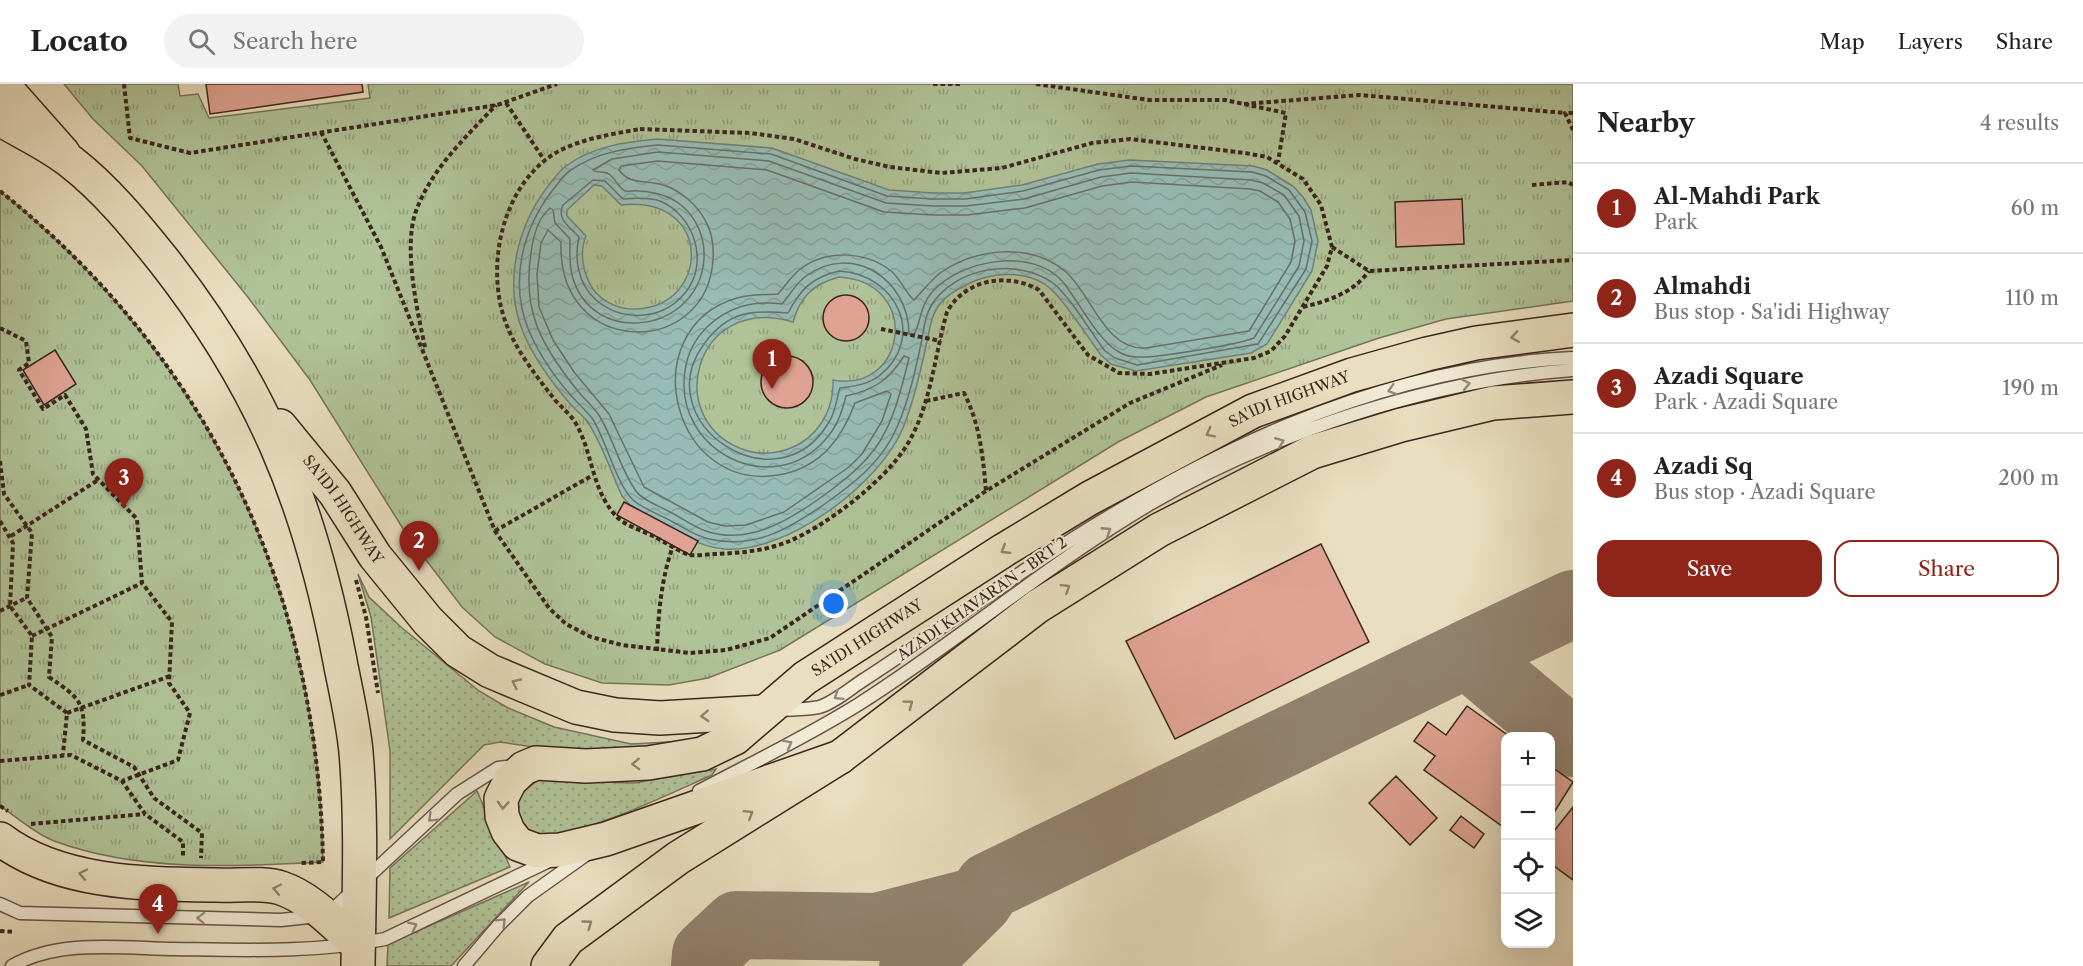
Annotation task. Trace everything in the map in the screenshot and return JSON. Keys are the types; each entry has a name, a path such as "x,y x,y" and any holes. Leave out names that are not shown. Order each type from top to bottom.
{"main road":[{"path":"2,84 70,161 100,188 148,240 197,303 252,391 284,460 322,574 356,750 358,955"},
{"path":"0,119 70,161"},
{"name":"SA'IDI HIGHWAY","path":"252,391 335,493 375,556 428,621 458,651 482,666 555,700 576,707 615,715 660,718 764,712 805,678 1080,503 1253,411 1352,375 1427,354 1486,341 1573,330"},
{"path":"548,966 568,939 678,858 840,757 1038,606 1159,530 1312,452 1401,425 1493,403 1573,397"},
{"path":"764,712 735,738 702,754 648,763 586,766 536,763 524,768 510,781 501,799 502,816 508,831 518,844 537,851 560,850 606,839 840,757"},
{"path":"13,832 39,863 86,876 171,884 280,888 327,915 358,955"}],"lane":[{"name":"AZADI KHAVARAN - BRT 2","path":"764,712 820,707 897,658 1121,507 1199,464 1257,437 1419,381 1487,368 1573,358"},
{"name":"AZADI KHAVARAN - BRT 2","path":"464,966 498,926 528,896 606,839 762,758 859,704 1075,552 1149,505 1275,444 1417,395 1483,380 1573,370"},
{"path":"0,904 20,913 281,920 327,915 457,794 498,768 536,763"},
{"path":"12,966 44,952 92,948 279,950 358,955 385,939 534,867 606,839"}],"path":[{"path":"124,84 130,138 190,153 497,105 557,84"},
{"path":"933,84 963,84"},
{"path":"1036,84 1149,100 1225,100 1286,113 1278,163"},
{"path":"1244,104 1360,94 1573,113"},
{"path":"506,103 545,161"},
{"path":"427,356 413,287 412,252 415,212 432,179 448,156 497,105"},
{"path":"1565,113 1573,130"},
{"path":"640,129 750,133 794,139 881,165 941,173 1002,168 1092,143 1130,139 1267,157 1303,179 1314,191 1327,221 1332,248 1327,266 1280,344 1271,351 1254,358 1150,374 1119,373 1102,366 1088,355 1040,290 1020,281 1008,279 984,283 956,299 947,312 926,401 914,432 891,466 874,484 803,535 769,548 737,553 690,555 618,519 607,505 593,475 575,422 526,362 507,326 501,303 497,260 503,226 520,192 545,161 570,147 605,136 640,129"},
{"path":"321,132 381,247 427,356 495,531 549,608 566,624 591,637 657,651 726,650 770,639 986,491 1130,403 1228,362"},
{"path":"1532,185 1568,182 1573,185"},
{"path":"0,191 68,250 145,336 209,431 237,482 260,534 297,644 318,757 323,862"},
{"path":"1332,248 1369,271 1573,260"},
{"path":"1302,308 1328,301 1360,283 1369,271"},
{"path":"0,328 26,341 29,363 19,370 43,409 65,395 86,429 93,474 137,519 142,583 172,622 169,683 190,713 178,760 122,781"},
{"path":"881,329 941,341"},
{"path":"926,401 964,393 973,410 982,445 986,491"},
{"path":"0,461 2,495 32,533 27,598 52,637 49,677 79,699 85,716 83,740 134,767 154,798 202,833 201,865"},
{"path":"495,531 593,475"},
{"path":"11,536 98,480"},
{"path":"0,521 11,536 10,606 32,636 29,685"},
{"path":"657,651 658,622 667,563 673,546"},
{"path":"32,636 142,583"},
{"path":"0,611 27,598"},
{"path":"67,713 170,676"},
{"path":"0,695 29,685"},
{"path":"29,685 67,713"},
{"path":"63,754 67,713"},
{"path":"0,761 71,755 122,781 145,814 183,842 183,864"},
{"path":"13,832 145,814"}],"green space":[{"path":"64,84 178,84 180,96 198,94 209,118 370,98 368,84 1573,84 1573,301 1446,319 1379,338 1206,397 1118,442 780,650 708,678 669,685 602,683 545,664 495,637 462,607 407,535 310,380 247,296 142,166 93,119"},
{"path":"0,191 74,257 139,329 194,407 239,489 275,576 301,668 317,763 323,862 221,866 153,863 119,858 86,851 47,838 0,806"},
{"path":"358,574 369,597 401,627 479,691 508,708 554,727 631,744 705,740 636,753 554,750 500,742 484,745 390,839 390,751 371,617"},
{"path":"716,769 712,775 626,813 581,829 536,840 520,825 516,799 523,790 539,780 634,783"},
{"path":"477,791 510,867 389,918 390,868"},
{"path":"529,882 451,966 387,966 388,944"}],"water":[{"path":"657,139 772,148 889,190 934,193 964,193 1022,185 1098,164 1130,160 1253,166 1267,170 1293,186 1303,197 1311,210 1318,241 1312,271 1267,344 1251,353 1136,371 1111,364 1101,355 1065,305 1043,283 1012,274 990,276 970,283 946,297 934,314 907,418 891,449 874,471 853,492 802,528 749,548 724,549 699,543 675,532 630,505 622,496 602,448 587,421 557,389 538,361 527,342 517,313 514,294 516,256 528,219 548,186 563,168 598,149","holes":["594,185 602,186 621,205 651,206 673,217 686,233 691,252 689,272 678,290 661,303 637,309 619,307 607,302 593,289 585,270 583,256 586,236 567,216 567,210","839,277 866,283 884,297 893,315 895,336 889,355 877,371 858,380 833,380 832,398 826,416 809,437 795,446 782,451 762,453 748,451 721,437 704,416 697,391 700,366 712,343 731,326 759,318 793,322 799,305 809,293 822,283"]}],"building":[{"path":"206,84 362,84 363,92 210,114"},
{"path":"1462,199 1464,244 1396,247 1395,202"},
{"path":"846,295 862,302 869,318 862,334 846,341 830,334 823,318 830,302"},
{"path":"55,350 76,384 44,405 23,370"},
{"path":"787,356 797,358 805,364 811,372 813,382 811,392 805,400 797,406 787,408 777,406 769,400 763,392 761,382 763,372 769,364 777,358"},
{"path":"624,502 698,541 690,555 617,515"},
{"path":"1321,544 1369,642 1175,739 1126,641"},
{"path":"1467,706 1503,732 1501,732 1501,825 1424,770 1435,756 1414,741 1428,722 1446,735"},
{"path":"1555,769 1573,782 1555,811"},
{"path":"1396,776 1437,818 1410,845 1369,803"},
{"path":"1573,807 1573,880 1555,867 1555,830"},
{"path":"1461,816 1484,834 1474,848 1450,830"}],"taxiway":[{"path":"1467,654 1573,604"},
{"path":"913,966 979,901 989,886 1467,654 1573,743"},
{"path":"705,966 706,954 737,925 877,927 978,901"}],"place":[{"name":"Al-Mahdi Park","path":"772,389"},
{"name":"Azadi Square","path":"124,508"},
{"name":"Almahdi","path":"419,571"},
{"name":"Azadi Sq","path":"158,934"}]}
